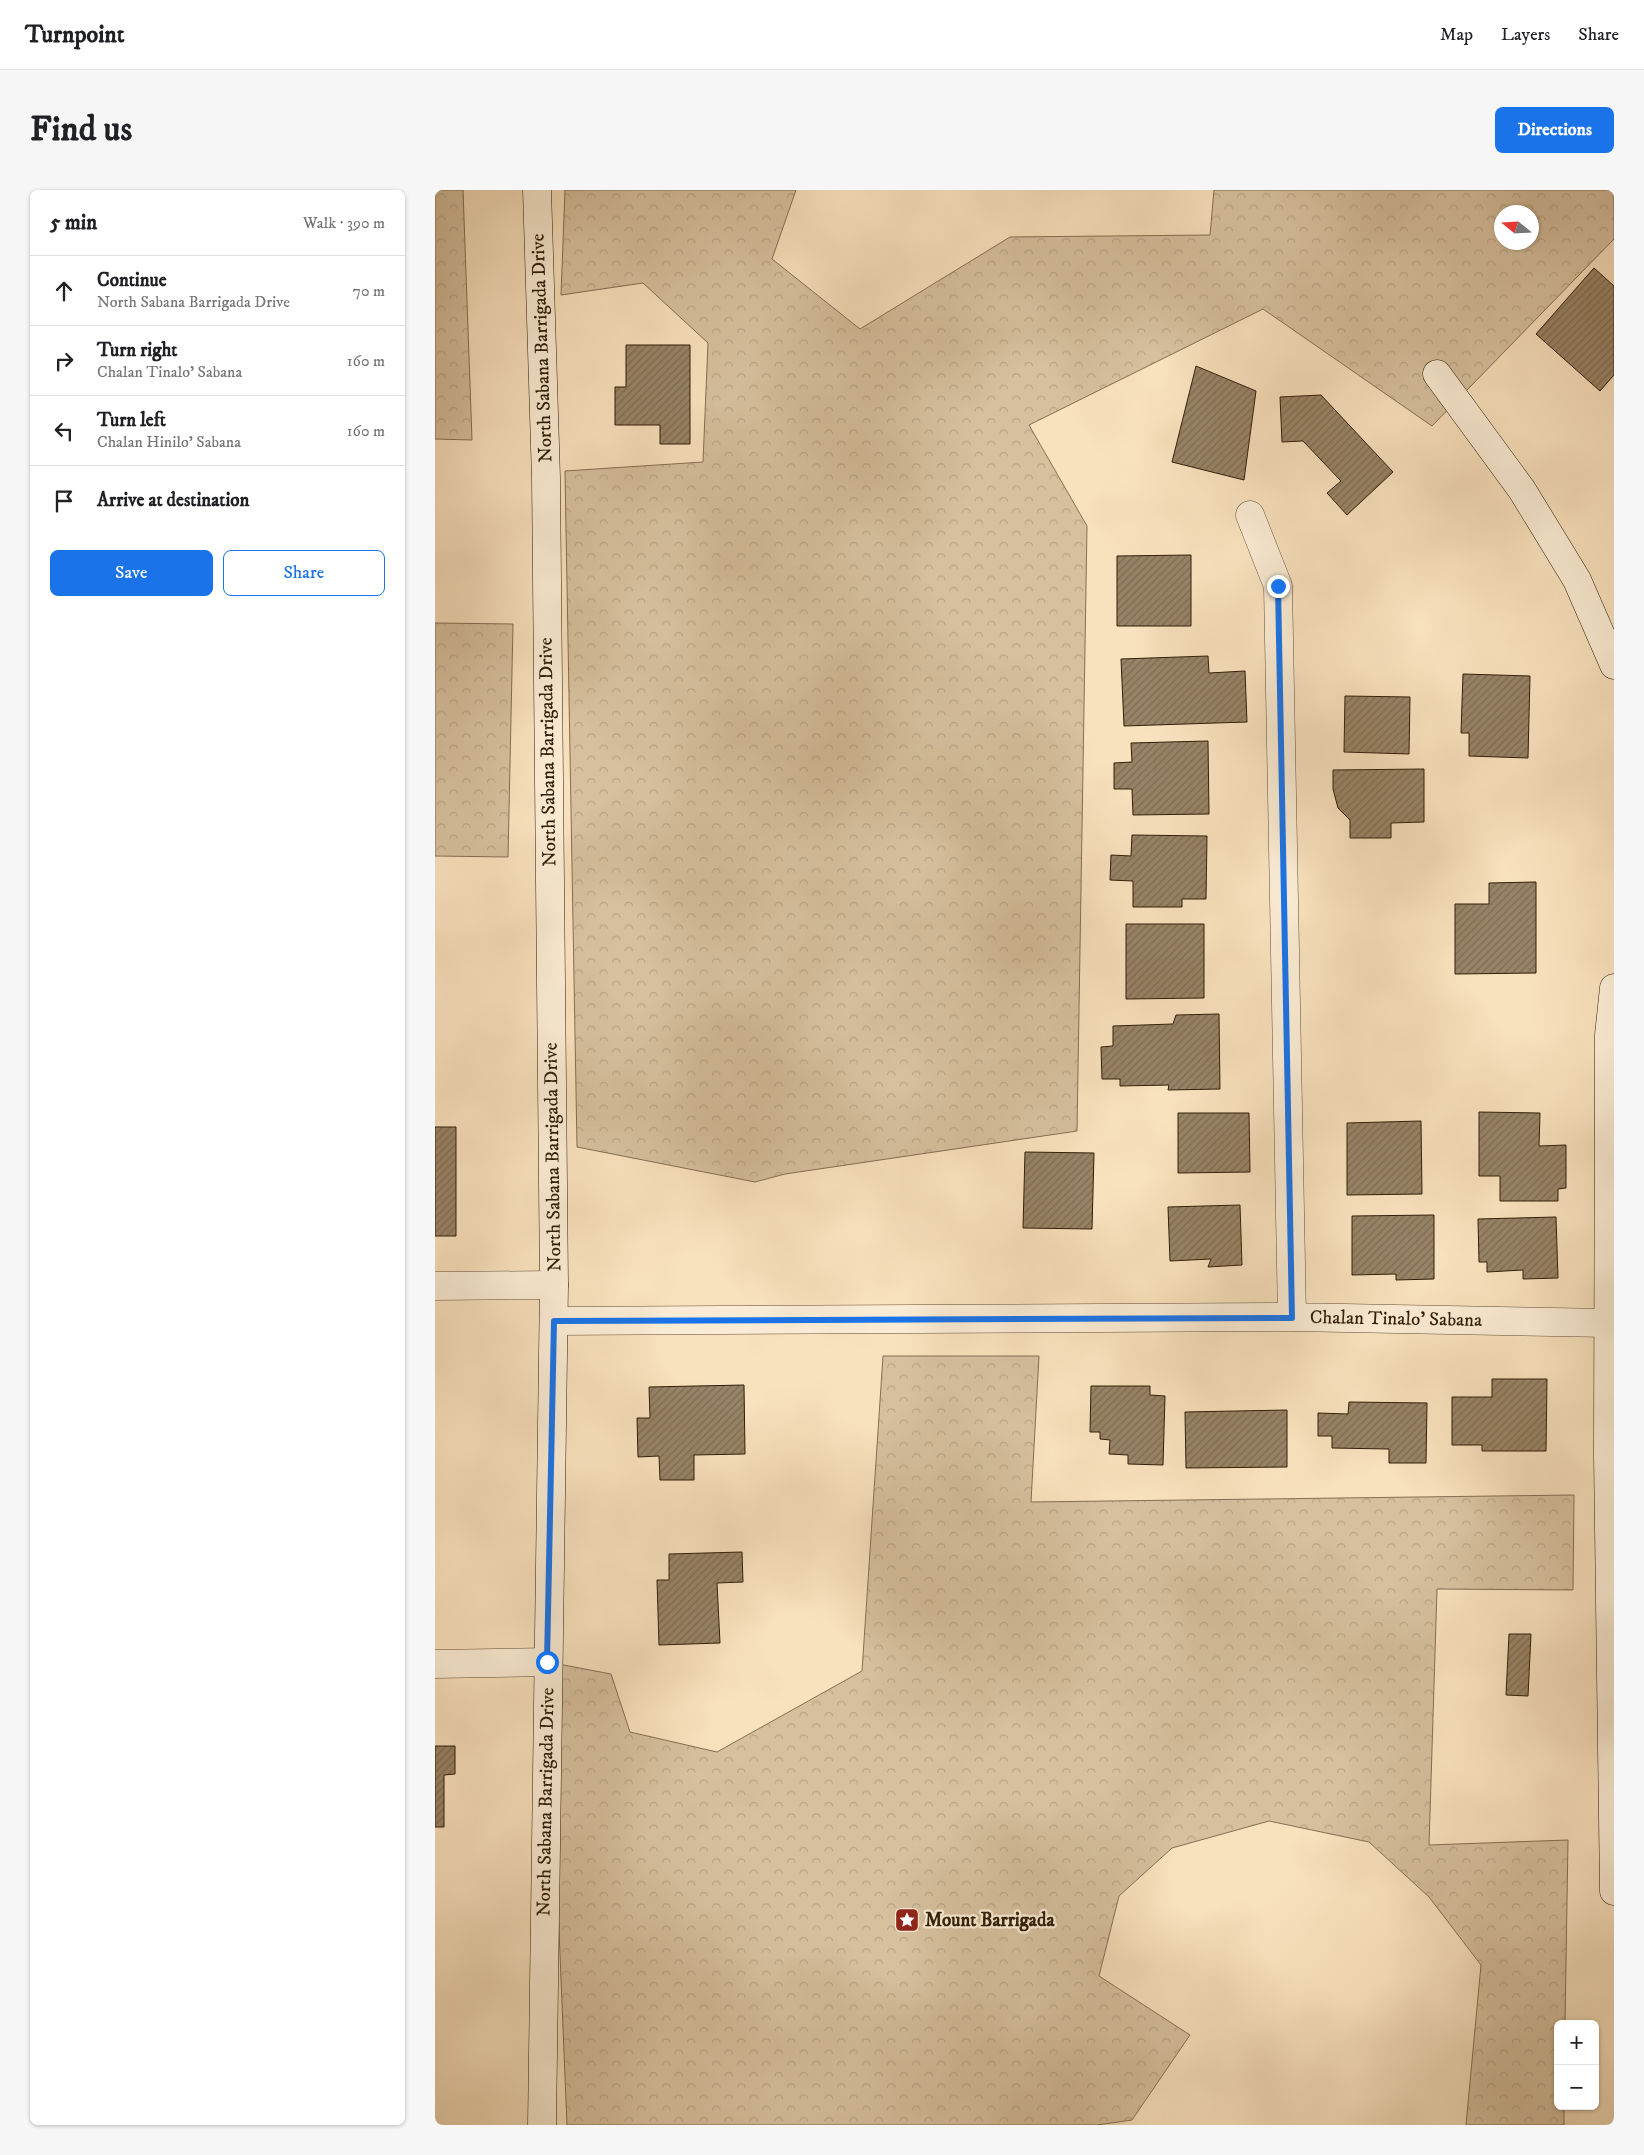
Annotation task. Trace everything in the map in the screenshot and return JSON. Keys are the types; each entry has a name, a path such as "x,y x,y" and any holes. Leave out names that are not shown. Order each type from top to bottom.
{"main road":[{"name":"North Sabana Barrigada Drive","path":"537,190 545,478 554,1285 547,1662 542,2125"},
{"path":"1437,374 1522,490 1572,572 1614,665"},
{"path":"1250,515 1278,586 1292,1318"},
{"path":"1614,988 1609,1034 1608,1323 1608,1530 1614,1891"},
{"path":"435,1286 554,1285"},
{"name":"Chalan Tinalo' Sabana","path":"554,1321 1292,1318 1608,1323"},
{"path":"435,1664 547,1662"}],"green space":[{"path":"435,190 463,190 472,440 435,439"},
{"path":"565,190 796,190 772,259 860,329 1010,237 1210,235 1214,190 1614,190 1614,239 1432,426 1263,309 1029,425 1087,526 1077,1131 785,1174 755,1182 577,1147 565,471 703,462 708,343 643,283 561,295"},
{"path":"435,623 513,624 508,857 435,856"},
{"path":"883,1356 1039,1356 1031,1502 1574,1495 1573,1590 1437,1589 1429,1845 1568,1840 1565,2020 1554,2020 1554,2110 1564,2110 1564,2125 1466,2125 1481,1965 1429,1897 1369,1842 1269,1821 1172,1848 1119,1896 1099,1976 1190,2035 1132,2120 1097,2125 567,2125 548,1662 611,1674 630,1732 717,1752 862,1671"}],"building":[{"path":"1594,268 1614,286 1614,375 1600,391 1536,334"},
{"path":"626,345 690,345 690,444 660,444 660,425 615,425 615,387 626,387"},
{"path":"1196,366 1256,391 1244,480 1172,462"},
{"path":"1321,395 1393,472 1347,515 1327,493 1341,481 1303,441 1282,442 1280,397"},
{"path":"1191,555 1191,626 1117,626 1117,556"},
{"path":"1208,656 1209,673 1245,671 1247,722 1124,726 1121,659"},
{"path":"1463,674 1530,676 1528,758 1469,756 1469,733 1461,733"},
{"path":"1345,696 1410,697 1409,754 1344,752"},
{"path":"1208,741 1209,814 1133,815 1132,789 1114,789 1114,763 1132,762 1131,743"},
{"path":"1424,769 1424,822 1391,823 1391,838 1350,838 1350,820 1338,808 1333,789 1333,770"},
{"path":"1132,835 1207,836 1206,899 1182,899 1182,907 1133,907 1133,881 1110,880 1111,855 1131,856"},
{"path":"1536,882 1536,973 1455,974 1455,904 1489,904 1489,883"},
{"path":"1126,924 1204,924 1204,998 1126,999"},
{"path":"1219,1014 1220,1089 1168,1090 1169,1085 1120,1086 1120,1079 1102,1079 1101,1047 1113,1046 1113,1026 1173,1024 1176,1015"},
{"path":"1479,1112 1540,1113 1539,1146 1566,1145 1566,1188 1558,1189 1558,1201 1500,1201 1500,1176 1479,1176"},
{"path":"1178,1113 1249,1113 1250,1172 1178,1173"},
{"path":"1421,1121 1422,1194 1347,1195 1347,1123"},
{"path":"435,1127 456,1127 456,1236 435,1236"},
{"path":"1025,1152 1094,1153 1092,1229 1023,1228"},
{"path":"1240,1205 1242,1265 1208,1267 1211,1259 1170,1261 1168,1207"},
{"path":"1434,1215 1434,1279 1396,1280 1396,1274 1352,1275 1352,1216"},
{"path":"1556,1217 1558,1278 1523,1279 1523,1270 1487,1272 1487,1262 1479,1262 1478,1219"},
{"path":"1492,1379 1547,1379 1546,1451 1482,1451 1482,1445 1452,1445 1452,1397 1492,1397"},
{"path":"744,1385 745,1454 694,1455 694,1480 660,1480 659,1456 638,1457 637,1418 650,1418 649,1387"},
{"path":"1091,1386 1150,1386 1150,1395 1165,1396 1163,1465 1128,1464 1128,1455 1109,1454 1110,1440 1100,1439 1100,1432 1090,1432"},
{"path":"1349,1402 1427,1403 1426,1463 1389,1463 1389,1449 1332,1448 1332,1436 1318,1436 1318,1413 1348,1414"},
{"path":"1287,1410 1287,1467 1186,1468 1185,1412"},
{"path":"742,1552 743,1582 717,1583 720,1643 659,1645 657,1580 669,1580 669,1554"},
{"path":"1509,1634 1531,1634 1528,1696 1506,1695"},
{"path":"435,1746 455,1746 455,1774 444,1775 444,1827 435,1827"}],"place":[{"name":"Mount Barrigada","path":"907,1920"}],"route":[{"path":"547,1662 554,1321 1292,1318 1278,586"}]}
